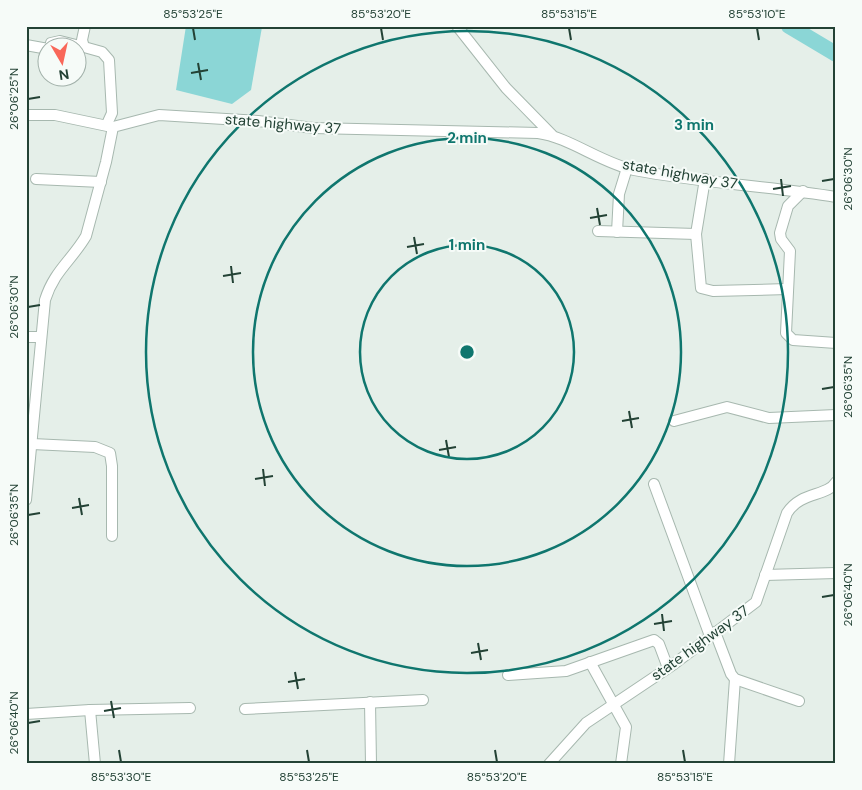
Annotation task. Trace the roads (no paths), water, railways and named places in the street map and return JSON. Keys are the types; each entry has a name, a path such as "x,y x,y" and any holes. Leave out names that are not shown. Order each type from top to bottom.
{"street":[{"path":"457,26 506,88 552,135"},
{"path":"26,500 43,314 50,286 58,270 80,246 86,236 101,182 112,113 109,60 102,52 88,48"},
{"path":"26,115 55,115 110,126"},
{"name":"state highway 37","path":"110,126 158,115 313,128 552,135 582,151 627,168 836,197"},
{"path":"617,232 619,194 627,168"},
{"path":"36,178 101,182"},
{"path":"705,180 696,234 700,284 706,291 788,289"},
{"path":"803,192 788,206 780,233 781,239 790,251 785,326 788,338 793,340 836,343"},
{"path":"598,231 696,234"},
{"path":"26,337 41,337"},
{"path":"674,421 727,407 769,418 836,416"},
{"path":"32,444 95,447 110,453 112,466 112,536"},
{"name":"state highway 37","path":"550,764 586,722 668,668 756,602 761,593 764,576 792,506 805,497 828,490 836,482"},
{"path":"654,484 712,634 731,674 735,679 799,701"},
{"path":"764,576 836,573"},
{"path":"508,675 561,673 654,640 660,644 668,668"},
{"path":"590,662 614,702 626,727 621,764"},
{"path":"729,764 735,679"},
{"path":"245,709 423,700"},
{"path":"370,702 371,764"},
{"path":"26,714 90,710 190,708"},
{"path":"90,710 95,764"}],"water":[{"path":"186,26 262,27 251,90 232,104 176,90"}],"waterway":[{"path":"789,26 836,54"}]}
